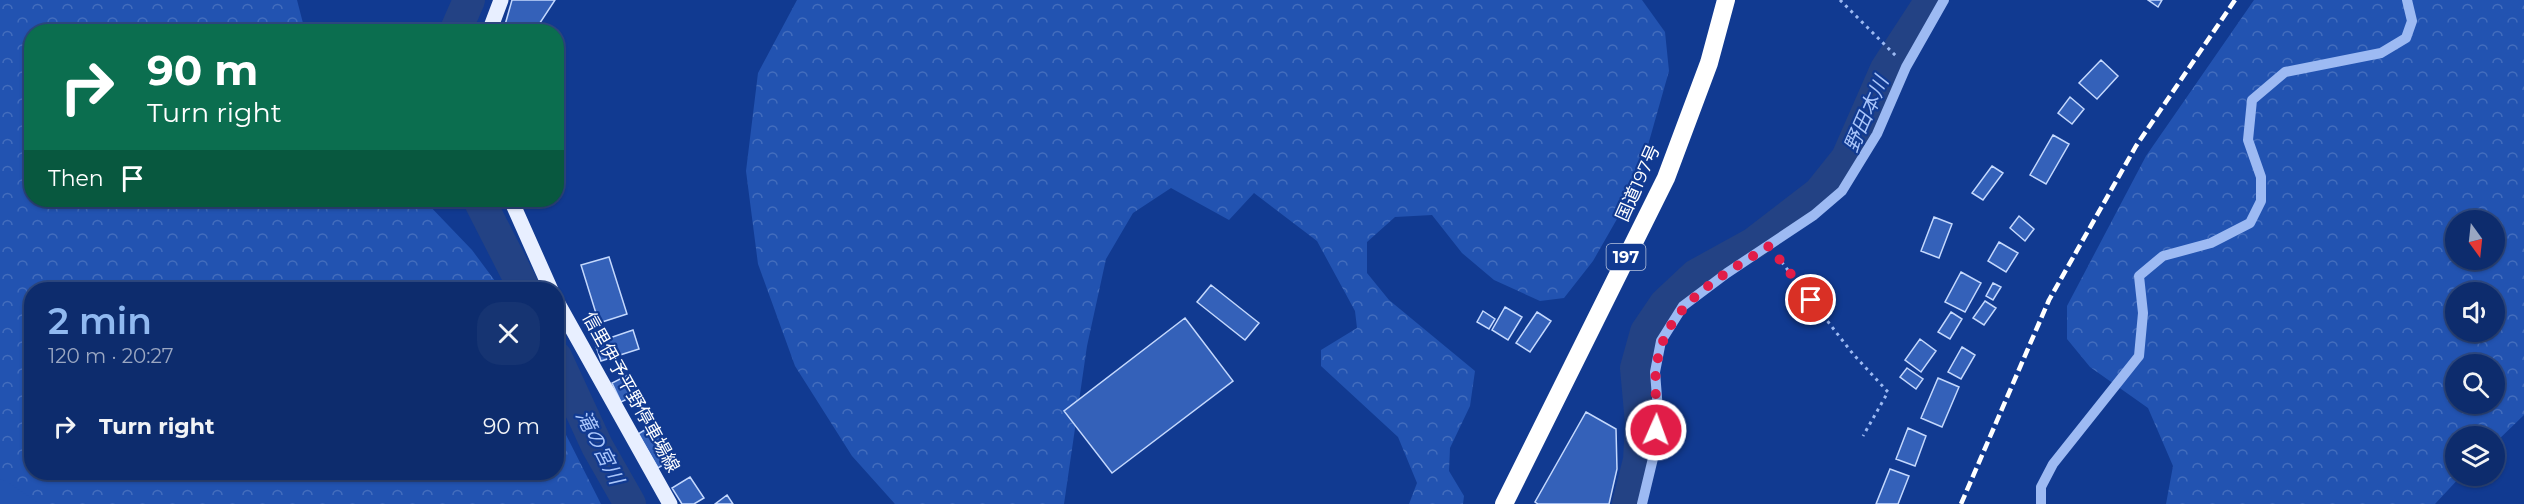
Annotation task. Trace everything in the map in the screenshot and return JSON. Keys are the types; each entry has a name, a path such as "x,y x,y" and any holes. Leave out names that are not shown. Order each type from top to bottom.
{"highway":[{"name":"国道197号","path":"1504,504 1666,178 1709,63 1726,0"}],"main road":[{"path":"492,24 501,0"},
{"path":"514,207 547,282"},
{"name":"信里伊予平野停車場線","path":"564,314 670,504"}],"street":[{"path":"1642,504 1654,450 1658,410 1655,372 1661,341 1683,306 1814,215 1842,191 1877,134 1906,67 1944,0"},
{"path":"2041,504 2041,487 2053,464 2139,356 2143,313 2139,276 2163,256 2211,243 2250,223 2261,201 2261,177 2248,140 2252,100 2285,72 2381,53 2406,38 2412,21 2407,0"}],"path":[{"path":"1840,0 1906,67"},
{"path":"1769,246 1853,354 1888,392 1863,436"}],"green space":[{"path":"0,0 297,0 303,24 24,24 24,207 431,207 472,250 496,282 24,282 24,480 564,480 564,431 601,504 0,504"},
{"path":"797,0 1642,0 1665,32 1669,71 1637,184 1593,261 1564,298 1540,301 1494,280 1462,253 1432,215 1395,217 1367,242 1367,273 1389,300 1475,371 1470,406 1450,448 1449,471 1464,496 1463,504 1409,504 1417,483 1398,437 1321,366 1321,350 1357,328 1355,311 1317,241 1254,193 1229,220 1171,188 1133,213 1106,259 1087,346 1064,504 895,504 852,456 795,366 758,264 746,171 758,73"},
{"path":"2254,0 2524,0 2524,415 2505,433 2505,426 2445,426 2445,486 2452,486 2435,504 2166,504 2173,466 2148,408 2090,367 2067,339 2067,306 2146,156"},
{"path":"0,479 6,481 40,504 0,504"}],"building":[{"path":"512,0 555,0 539,24 505,24"},
{"path":"2148,0 2162,0 2158,7"},
{"path":"2101,60 2118,76 2097,99 2079,83"},
{"path":"2070,97 2084,109 2072,124 2058,113"},
{"path":"2053,135 2069,144 2046,184 2030,175"},
{"path":"1992,166 2003,173 1983,200 1972,193"},
{"path":"2019,216 2034,229 2025,241 2010,228"},
{"path":"1934,217 1952,224 1939,258 1921,251"},
{"path":"1999,242 2018,253 2006,272 1988,261"},
{"path":"609,257 627,314 599,323 581,265"},
{"path":"1961,272 1981,283 1965,312 1945,302"},
{"path":"1993,283 2001,287 1993,300 1986,296"},
{"path":"1211,285 1259,323 1245,340 1197,302"},
{"path":"1985,301 1996,308 1984,325 1973,318"},
{"path":"1505,307 1522,317 1508,340 1492,330"},
{"path":"1483,311 1495,319 1489,329 1477,322"},
{"path":"1537,312 1551,321 1530,352 1516,343"},
{"path":"1951,312 1962,319 1950,339 1938,332"},
{"path":"1185,318 1233,381 1112,473 1064,411"},
{"path":"633,330 639,349 601,361 595,343"},
{"path":"1920,339 1936,351 1921,372 1905,360"},
{"path":"1962,347 1975,355 1961,379 1948,372"},
{"path":"1907,368 1923,379 1916,389 1900,377"},
{"path":"630,374 640,393 621,402 612,383"},
{"path":"1938,378 1959,387 1942,427 1921,418"},
{"path":"1586,412 1616,429 1617,469 1609,504 1538,504 1535,502"},
{"path":"653,425 673,459 658,468 638,434"},
{"path":"1908,428 1926,436 1915,466 1896,459"},
{"path":"1890,469 1909,476 1898,504 1876,504"},
{"path":"690,477 704,498 694,504 682,504 672,488"},
{"path":"727,495 733,504 715,504"}],"waterway":[{"name":"滝の宮川","path":"458,24 469,0"},
{"name":"野田本川","path":"1628,504 1639,460 1641,423 1636,368 1646,332 1665,304 1696,275 1754,243 1819,193 1847,158 1886,69 1931,0"},
{"name":"滝の宮川","path":"483,207 521,282"},
{"name":"滝の宮川","path":"564,374 597,446 630,504"}],"railway":[{"path":"1961,504 2049,300 2136,146 2235,0"}],"route":[{"path":"1656,430 1658,410 1655,372 1661,341 1683,306 1727,273 1769,246 1811,300"}]}
